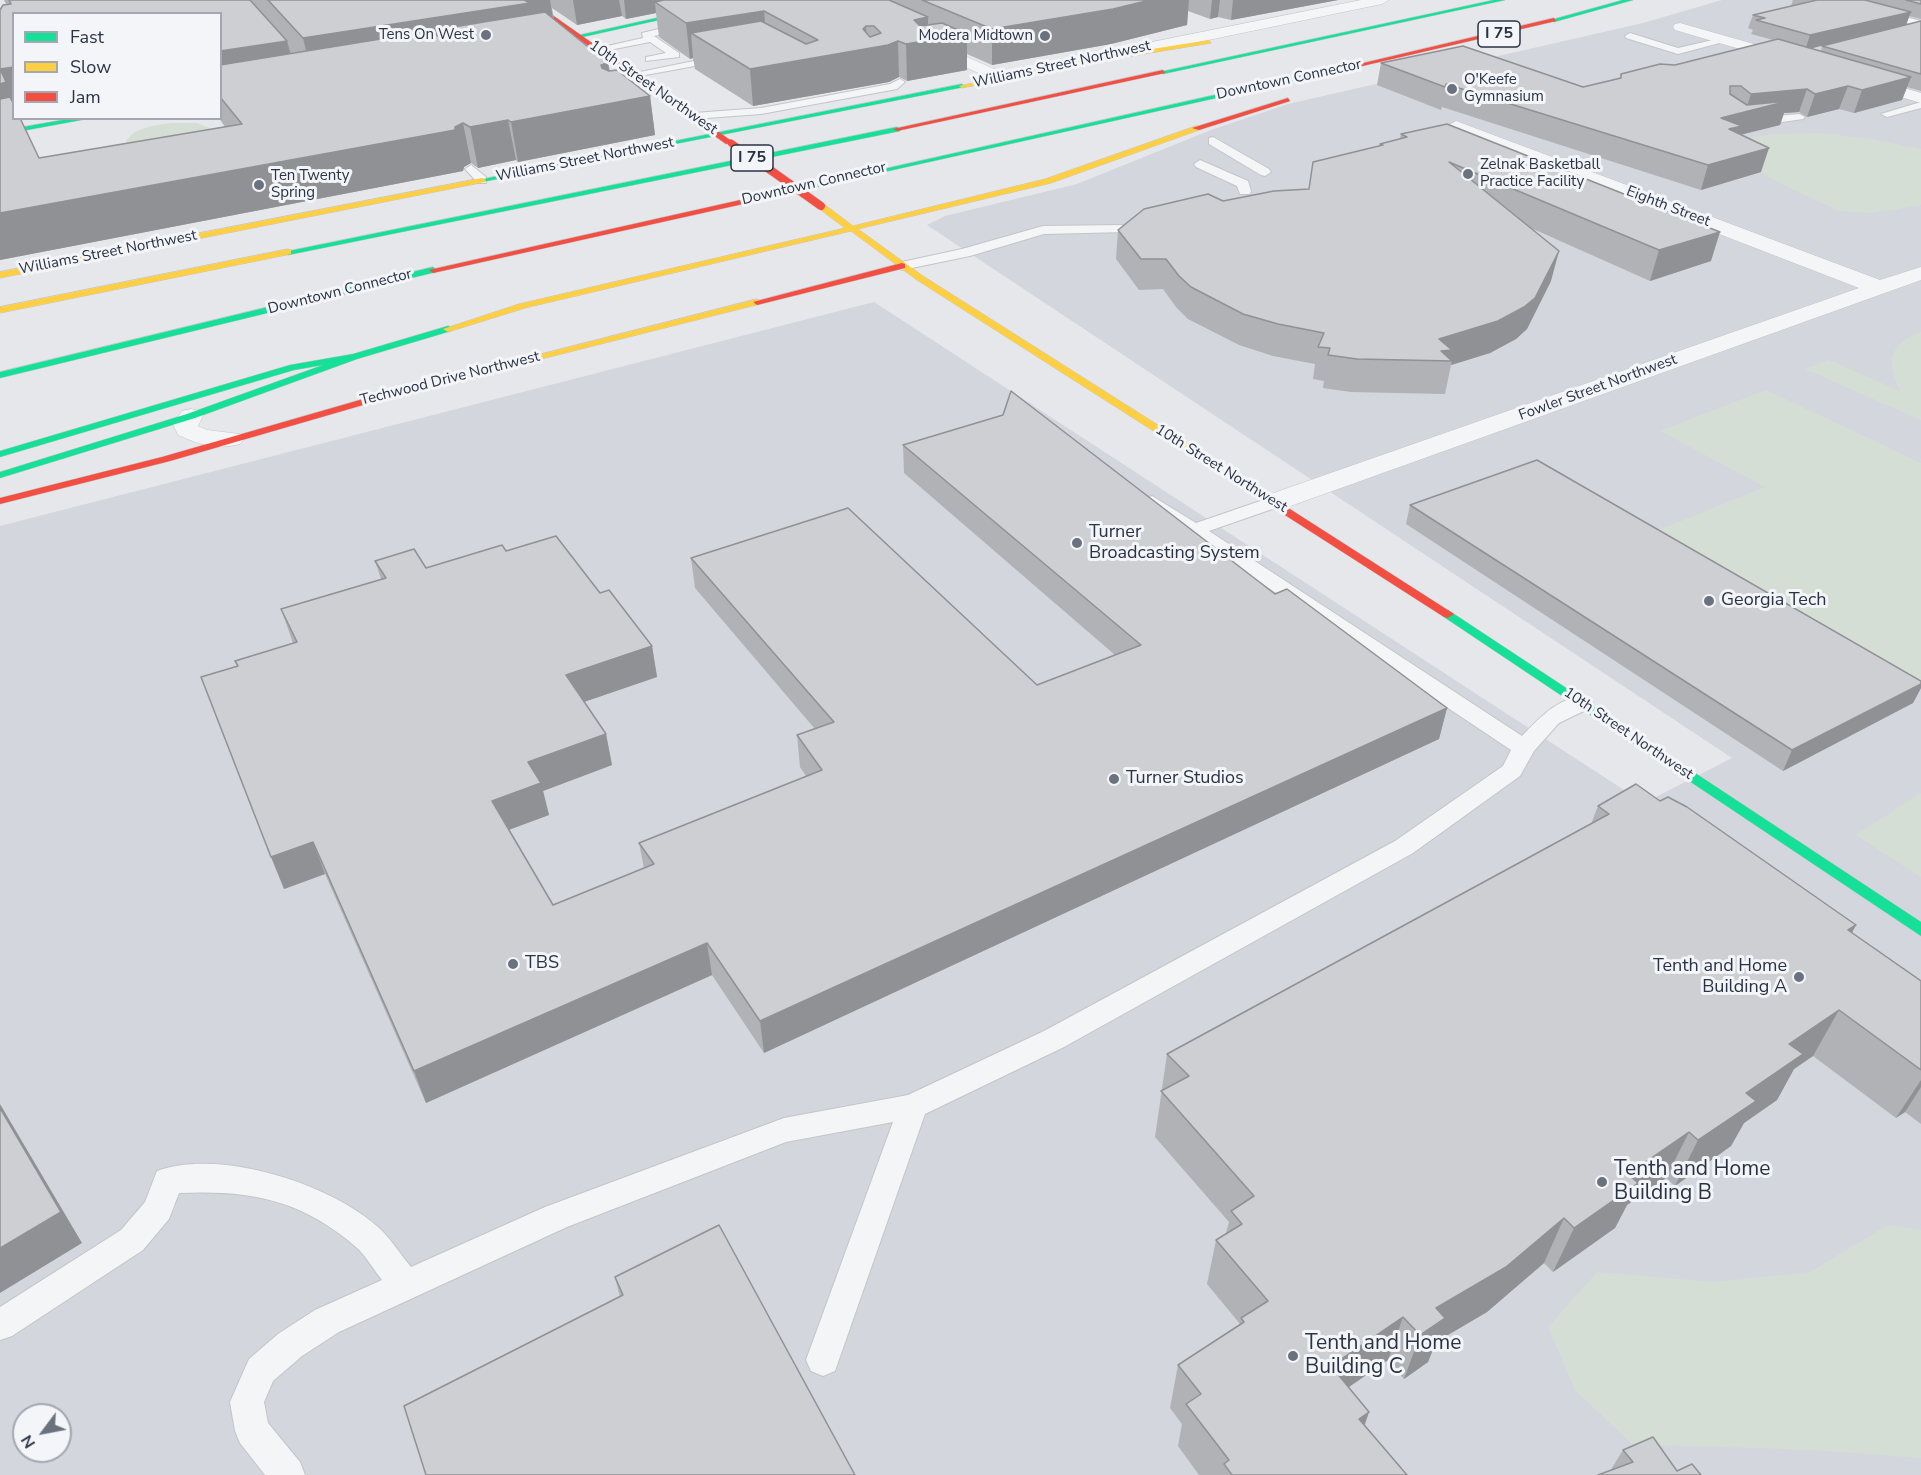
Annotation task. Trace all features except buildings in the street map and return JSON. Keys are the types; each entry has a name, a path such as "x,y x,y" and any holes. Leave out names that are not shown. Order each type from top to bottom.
{"main road":[{"name":"10th Street Northwest","path":"527,0 622,64 902,266 1275,502 1582,703 1921,930"},
{"path":"525,47 642,22 683,20 746,0"},
{"path":"1412,4 1434,0"},
{"name":"Downtown Connector","path":"0,310 899,128 1502,0"},
{"name":"Downtown Connector","path":"0,375 414,274 1520,29 1630,0"},
{"path":"1083,62 1233,39 1386,4"},
{"name":"Williams Street Northwest","path":"0,274 1083,62"},
{"path":"1329,85 1366,63"},
{"path":"0,475 191,416 354,357 522,306 981,199 1048,181 1191,129 1298,97"},
{"path":"0,133 42,122 66,120"},
{"name":"Techwood Drive Northwest","path":"0,501 132,468 394,393 902,266"},
{"path":"0,454 293,367 354,357"}],"street":[{"name":"Williams Street Northwest","path":"1083,62 1221,32 1386,4"},
{"path":"1198,22 1221,32"},
{"path":"1897,34 1921,26"},
{"path":"1680,27 1802,60"},
{"path":"914,39 1002,78"},
{"path":"1843,75 1921,98"},
{"name":"Eighth Street","path":"1449,128 1880,288"},
{"name":"Fowler Street Northwest","path":"1275,502 1921,273"},
{"path":"191,416 186,424 187,430 193,434 231,439"}],"lane":[{"path":"1870,11 1921,26"},
{"path":"622,64 675,55 646,35 662,31 683,20 698,35"},
{"path":"642,22 662,31"},
{"path":"1630,36 1678,51 1726,40"},
{"path":"599,49 652,39"},
{"path":"922,57 947,53"},
{"path":"635,74 735,56"},
{"path":"693,116 761,111 893,87 900,82"},
{"path":"643,99 664,95"},
{"path":"1887,114 1921,105"},
{"path":"1742,123 1799,117 1782,107"},
{"path":"1213,141 1231,154 1265,172"},
{"path":"1231,154 1200,164 1243,184 1245,191"},
{"path":"471,169 482,180"},
{"path":"1677,227 1704,221"},
{"path":"902,266 965,253 1043,230 1122,229"},
{"path":"1140,494 1524,748"},
{"path":"1194,530 1275,502"},
{"path":"287,1475 252,1431 248,1402 261,1370 290,1345 327,1321 556,1217 784,1130 913,1106 1054,1039 1404,847 1512,771 1524,748 1551,718 1582,703"},
{"path":"823,1360 913,1106"},
{"path":"0,1326 132,1240 158,1209 168,1180 217,1178 258,1182 315,1203 368,1238 406,1286"}],"shaded area":[{"path":"1722,0 1921,0 1921,1475 0,1475 0,526 874,302 1644,803 1732,758 927,225 945,216 1077,184 1211,130 1288,104 1643,23"},
{"path":"171,123 197,123 213,129 138,161 126,142 129,137 146,128"},
{"path":"1822,133 1921,149 1921,205 1872,213 1839,211 1775,181 1711,144 1775,134"},
{"path":"1921,332 1921,420 1805,369 1829,360 1900,391 1893,372 1893,356 1902,343"},
{"path":"1766,390 1921,463 1921,687 1652,533 1765,487 1660,431"},
{"path":"1921,793 1921,877 1856,835"},
{"path":"1888,1225 1921,1230 1921,1458 1814,1450 1632,1444 1575,1390 1548,1327 1597,1272 1713,1282 1810,1272"}],"traffic: fast":[{"path":"533,46 746,0"},
{"path":"1163,72 1502,0"},
{"path":"1554,20 1630,0"},
{"path":"767,196 1358,65"},
{"path":"482,180 962,86"},
{"path":"0,133 77,120"},
{"path":"288,252 897,129"},
{"path":"0,375 433,270"},
{"path":"0,475 191,416 354,357 448,329"},
{"path":"0,454 293,367 354,357"},
{"path":"1448,614 1921,930"}],"traffic: slow":[{"path":"1083,62 1209,42"},
{"path":"962,86 1083,62"},
{"path":"850,229 1048,181 1196,128"},
{"path":"0,275 482,180"},
{"path":"821,206 920,278 1239,481"},
{"path":"448,329 522,306 850,229"},
{"path":"0,310 288,252"},
{"path":"398,392 757,302"}],"traffic: jam":[{"path":"527,0 729,142"},
{"path":"1358,65 1554,20"},
{"path":"897,129 1163,72"},
{"path":"1196,128 1288,100"},
{"path":"731,143 821,206"},
{"path":"433,270 767,196"},
{"path":"757,302 902,266"},
{"path":"0,501 166,459 398,392"},
{"path":"1239,481 1448,614"}],"place":[{"name":"Tens On West","path":"486,35"},
{"name":"Modera Midtown","path":"1045,36"},
{"name":"O'Keefe Gymnasium","path":"1452,89"},
{"name":"Zelnak Basketball Practice Facility","path":"1468,174"},
{"name":"Ten Twenty Spring","path":"259,185"},
{"name":"Turner Broadcasting System","path":"1077,543"},
{"name":"Georgia Tech","path":"1709,601"},
{"name":"Turner Studios","path":"1114,779"},
{"name":"TBS","path":"513,964"},
{"name":"Tenth and Home Building A","path":"1799,977"},
{"name":"Tenth and Home Building B","path":"1602,1182"},
{"name":"Tenth and Home Building C","path":"1293,1356"}]}
